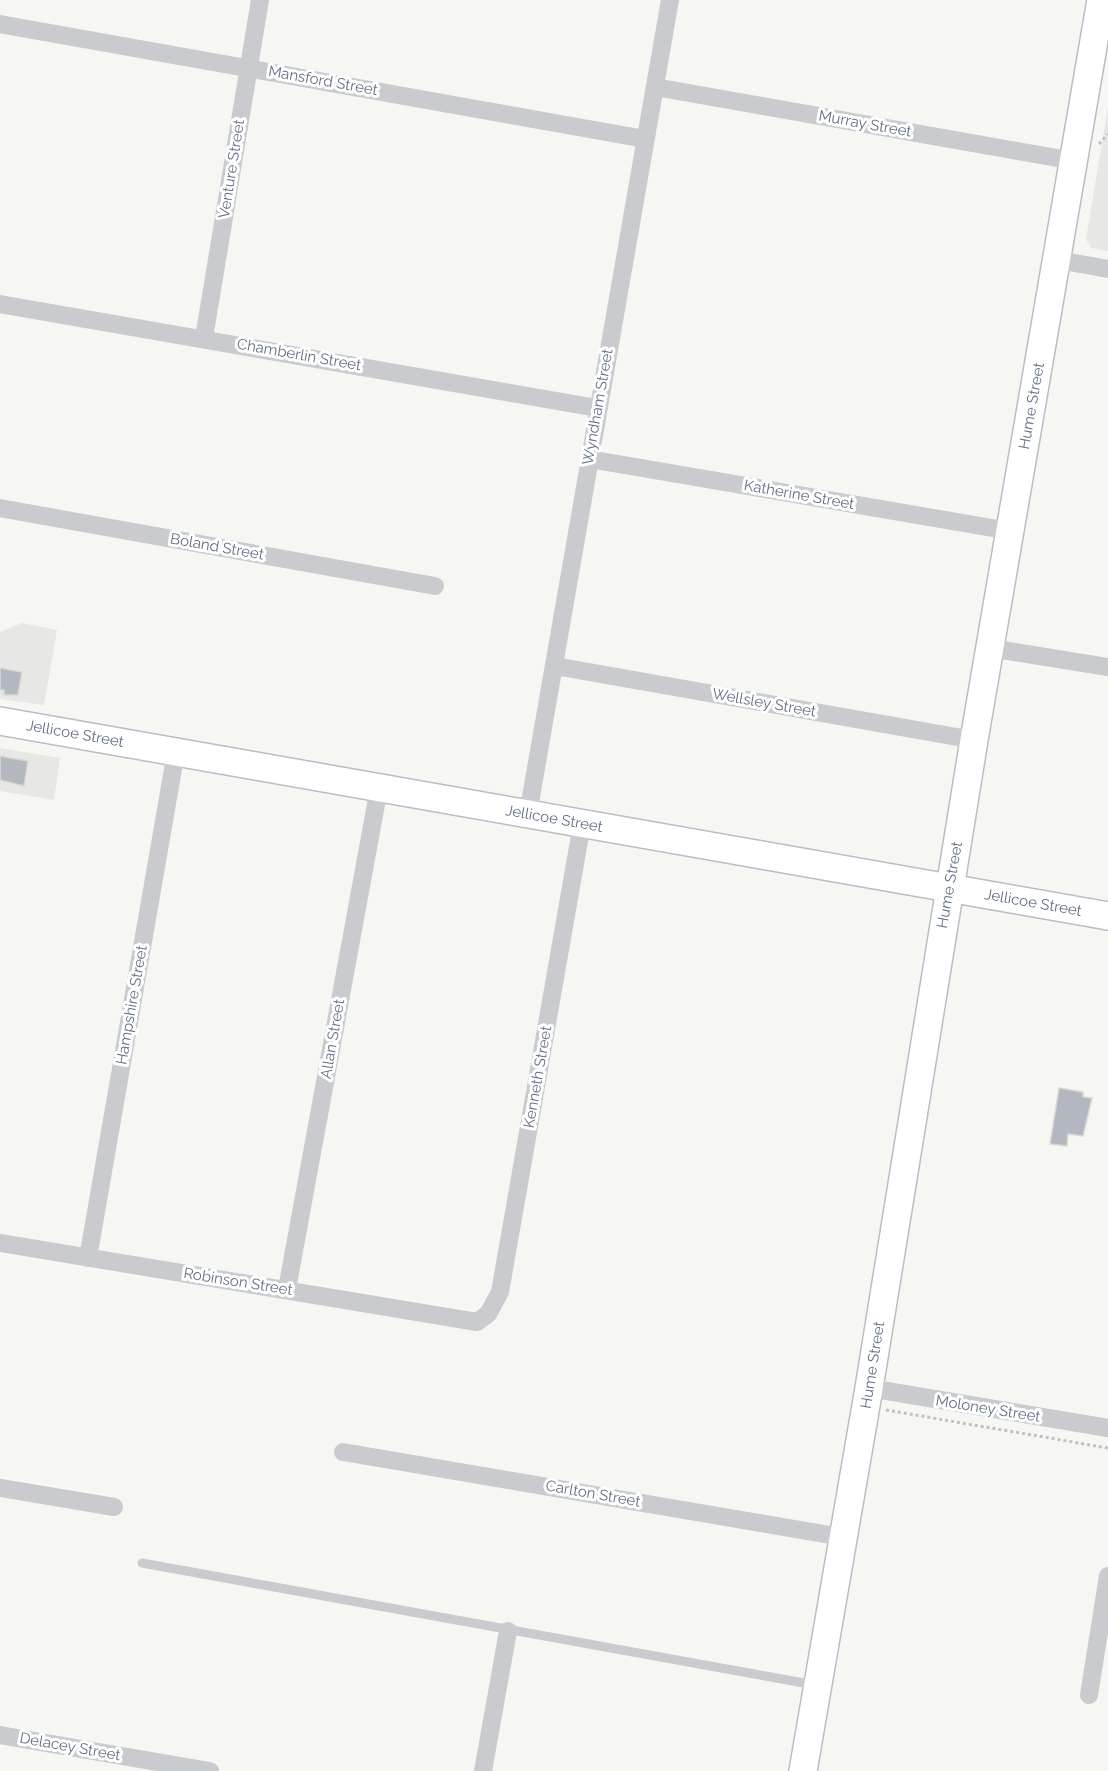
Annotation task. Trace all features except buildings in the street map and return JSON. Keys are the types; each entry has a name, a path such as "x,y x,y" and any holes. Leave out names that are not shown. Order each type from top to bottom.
{"street":[{"name":"Venture Street","path":"204,338 260,0"},
{"name":"Wyndham Street","path":"528,814 670,0"},
{"name":"Hume Street","path":"803,1771 842,1537 877,1399 949,888 1101,0"},
{"name":"Mansford Street","path":"0,24 645,139"},
{"name":"Murray Street","path":"655,87 1074,161"},
{"path":"1058,260 1108,269"},
{"name":"Chamberlin Street","path":"0,304 597,408"},
{"name":"Katherine Street","path":"589,459 1010,531"},
{"name":"Boland Street","path":"0,508 435,586"},
{"path":"990,648 1108,668"},
{"name":"Wellsley Street","path":"555,666 974,740"},
{"name":"Jellicoe Street","path":"0,721 1108,916"},
{"name":"Hampshire Street","path":"88,1258 176,752"},
{"name":"Allan Street","path":"287,1289 379,788"},
{"name":"Kenneth Street","path":"477,1323 488,1314 500,1292 582,824"},
{"name":"Robinson Street","path":"0,1243 287,1289 477,1323"},
{"name":"Moloney Street","path":"877,1399 1108,1428"},
{"name":"Carlton Street","path":"343,1452 842,1537"},
{"path":"0,1488 114,1507"},
{"path":"1089,1695 1108,1576"},
{"path":"483,1771 508,1631"},
{"name":"Delacey Street","path":"0,1735 210,1771"}],"lane":[{"path":"142,1563 817,1686"}],"path":[{"path":"1099,144 1108,134"},
{"path":"877,1399 1108,1448"}],"shaded area":[{"path":"1108,106 1108,251 1091,248 1086,239"},
{"path":"22,623 57,630 44,705 0,699 0,632"},
{"path":"0,748 60,758 54,800 0,791"}]}
